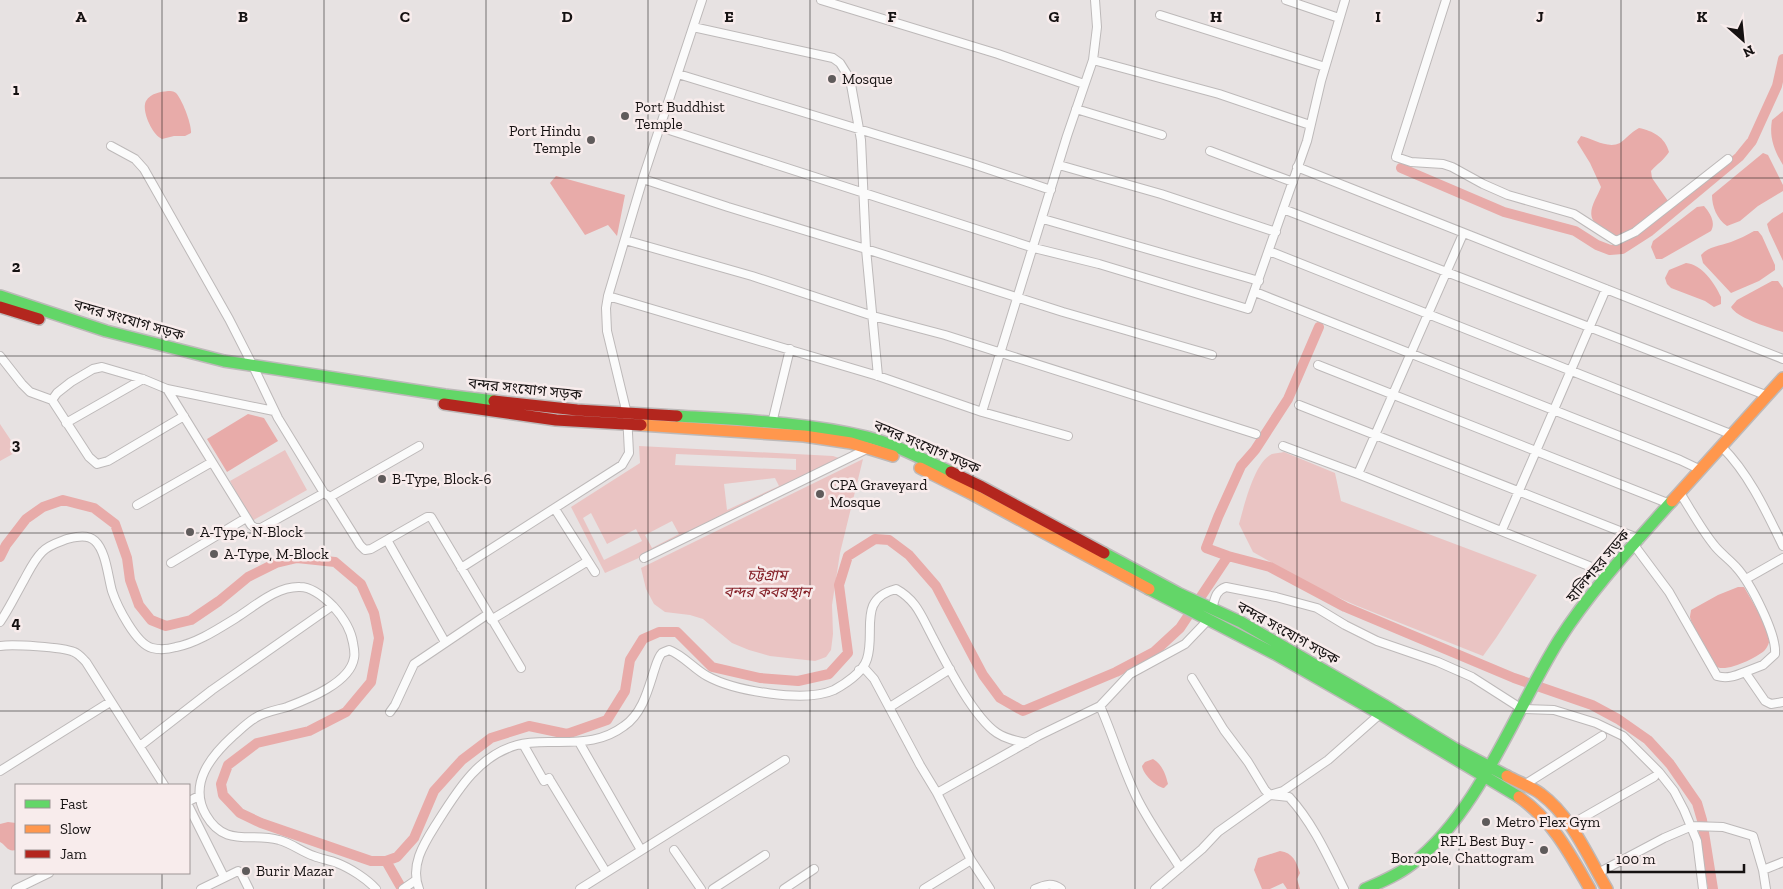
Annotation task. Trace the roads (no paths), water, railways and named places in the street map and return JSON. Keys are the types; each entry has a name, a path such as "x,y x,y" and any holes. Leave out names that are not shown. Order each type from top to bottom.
{"main road":[{"name":"বন্দর সংযোগ সড়ক","path":"0,296 106,331 256,371"},
{"name":"বন্দর সংযোগ সড়ক","path":"2,311 144,350 225,369 256,371 628,419 804,436 851,443 889,454 1209,613 1275,654 1486,772 1524,785 1541,794 1570,824 1607,889"},
{"name":"হালিশহর সড়ক","path":"1365,889 1400,872 1417,860 1436,842 1470,797 1486,772 1522,709 1541,668 1556,643 1609,574 1783,378"},
{"name":"বন্দর সংযোগ সড়ক","path":"628,419 699,417 772,423 842,431 892,445 982,487 1176,597"},
{"name":"বন্দর সংযোগ সড়ক","path":"1209,613 1241,622 1281,644 1454,748 1499,784 1531,806 1547,821 1572,857 1590,889"}],"street":[{"path":"461,568 622,465 629,453 628,419 607,331 606,308 643,179 702,0"},
{"path":"821,0 998,54 1084,84"},
{"path":"982,412 1093,60 1097,28 1095,0"},
{"path":"1286,0 1339,18"},
{"path":"660,127 1034,248 1099,264 1248,309 1293,182 1345,0"},
{"path":"1446,0 1396,157 1410,162 1443,164 1452,167 1508,196 1574,214 1616,241 1635,232 1728,159"},
{"path":"1160,14 1325,67"},
{"path":"693,27 833,58 840,63 850,79 860,130 866,249 878,376"},
{"path":"1093,60 1219,94 1310,125"},
{"path":"678,74 970,163 1051,190"},
{"path":"1076,109 1162,135"},
{"path":"111,146 135,159 144,169 216,296 256,371 274,411 360,545 365,550 371,548 427,517 431,517 521,668"},
{"path":"1210,151 1293,182"},
{"path":"1059,165 1162,194 1276,232"},
{"path":"1297,167 1783,359"},
{"path":"643,179 1018,298 1212,355"},
{"path":"1284,209 1768,396"},
{"path":"1042,219 1259,281"},
{"path":"1358,474 1463,234"},
{"path":"625,240 752,276 873,316 945,335 1256,434"},
{"path":"1269,251 1733,435"},
{"path":"1502,530 1606,289"},
{"path":"1255,292 1680,460 1701,470"},
{"path":"608,296 790,349 878,376 982,412 1068,436"},
{"path":"772,423 790,349"},
{"path":"0,356 30,392 52,400 89,457 97,464 108,462 184,416"},
{"path":"1318,365 1670,504"},
{"path":"52,400 57,392 93,369 102,367 167,388 274,411"},
{"path":"66,423 143,379"},
{"path":"167,388 250,525 255,528 261,528 419,446"},
{"path":"1299,405 1519,491 1637,542 1669,592 1716,676 1723,678 1735,676 1770,660 1775,654 1776,646 1746,579 1716,548 1680,493"},
{"path":"1283,446 1502,530 1609,574"},
{"path":"1722,447 1740,466 1783,546"},
{"path":"644,558 869,448"},
{"path":"137,505 212,462"},
{"path":"555,509 595,572"},
{"path":"171,562 246,518"},
{"path":"0,622 43,550 73,538 86,537 95,541 101,551 112,591 130,625 142,642 152,648 163,649 187,644 237,618 282,590 301,587 317,592 332,606 347,625 353,640 354,657 350,669 339,680 324,690 290,706 257,716 244,726 216,754 206,767 200,782 200,796 204,812 212,824 220,831 245,838 279,840 314,856 337,863 358,875 376,889"},
{"path":"387,540 445,642"},
{"path":"1746,579 1783,558"},
{"path":"390,712 414,664 445,642 588,561"},
{"path":"937,793 1026,743 1100,706 1130,674 1185,644 1209,613 1216,594 1220,589 1226,587 1317,608 1377,641 1431,659 1472,677 1522,709 1554,710 1596,723 1623,736 1659,772 1674,791 1692,826 1697,841 1703,889"},
{"path":"419,889 410,885 427,838 473,772 484,762 497,754 523,744 596,740 625,726 635,716 642,704 662,653 669,650 709,677 752,691 773,694 819,694 829,692 847,682 866,661 874,603 884,592 896,589 908,595 917,607 950,669 983,720 997,733 1013,741 1026,743"},
{"path":"140,746 212,690 332,606"},
{"path":"0,646 13,644 26,647 64,648 77,653 86,662 163,784"},
{"path":"890,707 950,669"},
{"path":"859,670 865,670 870,674 890,707 971,860 990,889"},
{"path":"1745,672 1765,701 1771,704 1783,702"},
{"path":"1192,678 1224,730 1248,762 1265,790 1270,795 1289,797 1300,808 1344,889"},
{"path":"0,771 110,702"},
{"path":"1100,706 1135,795 1146,816 1180,868"},
{"path":"1155,889 1218,832 1270,795 1284,791 1328,760 1380,714"},
{"path":"1524,785 1602,736"},
{"path":"579,742 641,850"},
{"path":"523,744 544,781 549,778 606,872"},
{"path":"580,889 785,760"},
{"path":"1570,824 1654,778"},
{"path":"190,801 200,796"},
{"path":"190,809 224,877"},
{"path":"1598,873 1664,838 1692,826 1723,828 1753,836 1763,870 1766,889"},
{"path":"674,850 701,889"},
{"path":"713,889 765,855"},
{"path":"924,889 971,860"},
{"path":"1763,870 1783,862"},
{"path":"784,889 814,869"},
{"path":"201,889 238,871 250,889"},
{"path":"16,889 47,874"},
{"path":"1035,889 1049,884 1061,889"}],"waterway":[{"path":"1401,168 1504,212 1575,231 1597,245 1610,250 1622,249 1650,231 1739,157 1752,141 1777,86 1783,59"},
{"path":"1319,327 1288,399 1255,450 1241,466 1206,548 1270,567 1345,607 1514,678 1592,705 1618,719 1648,740 1670,764 1697,803 1702,820 1713,889"},
{"path":"0,557 6,545 26,519 43,507 63,500 94,508 115,524 127,558 130,580 139,605 151,620 166,626 191,620 219,601 248,577 276,563 297,558 335,562 361,584 374,613 379,638 371,682 346,712 309,731 257,743 228,765 221,784 223,795 240,813 261,823 371,861 386,861 397,857 414,838 434,791 462,760 491,738 529,726 567,734 607,720 625,691 630,660 643,639 659,632 677,632 712,667 760,678 798,681 829,674 848,653 839,585 848,556 875,539 889,540 909,555 936,586 983,675 1000,698 1023,711 1116,672 1154,652 1180,628 1228,556"},
{"path":"386,861 402,889"}],"place":[{"name":"Mosque","path":"832,79"},
{"name":"Port Buddhist Temple","path":"625,116"},
{"name":"Port Hindu Temple","path":"591,140"},
{"name":"B-Type, Block-6","path":"382,479"},
{"name":"CPA Graveyard Mosque","path":"820,494"},
{"name":"A-Type, N-Block","path":"190,532"},
{"name":"A-Type, M-Block","path":"214,554"},
{"name":"Metro Flex Gym","path":"1486,822"},
{"name":"RFL Best Buy - Boropole, Chattogram","path":"1544,850"},
{"name":"Burir Mazar","path":"246,871"}],"park label":[{"name":"চট্টগ্রাম বন্দর কবরস্থান","path":"767,584"}]}
